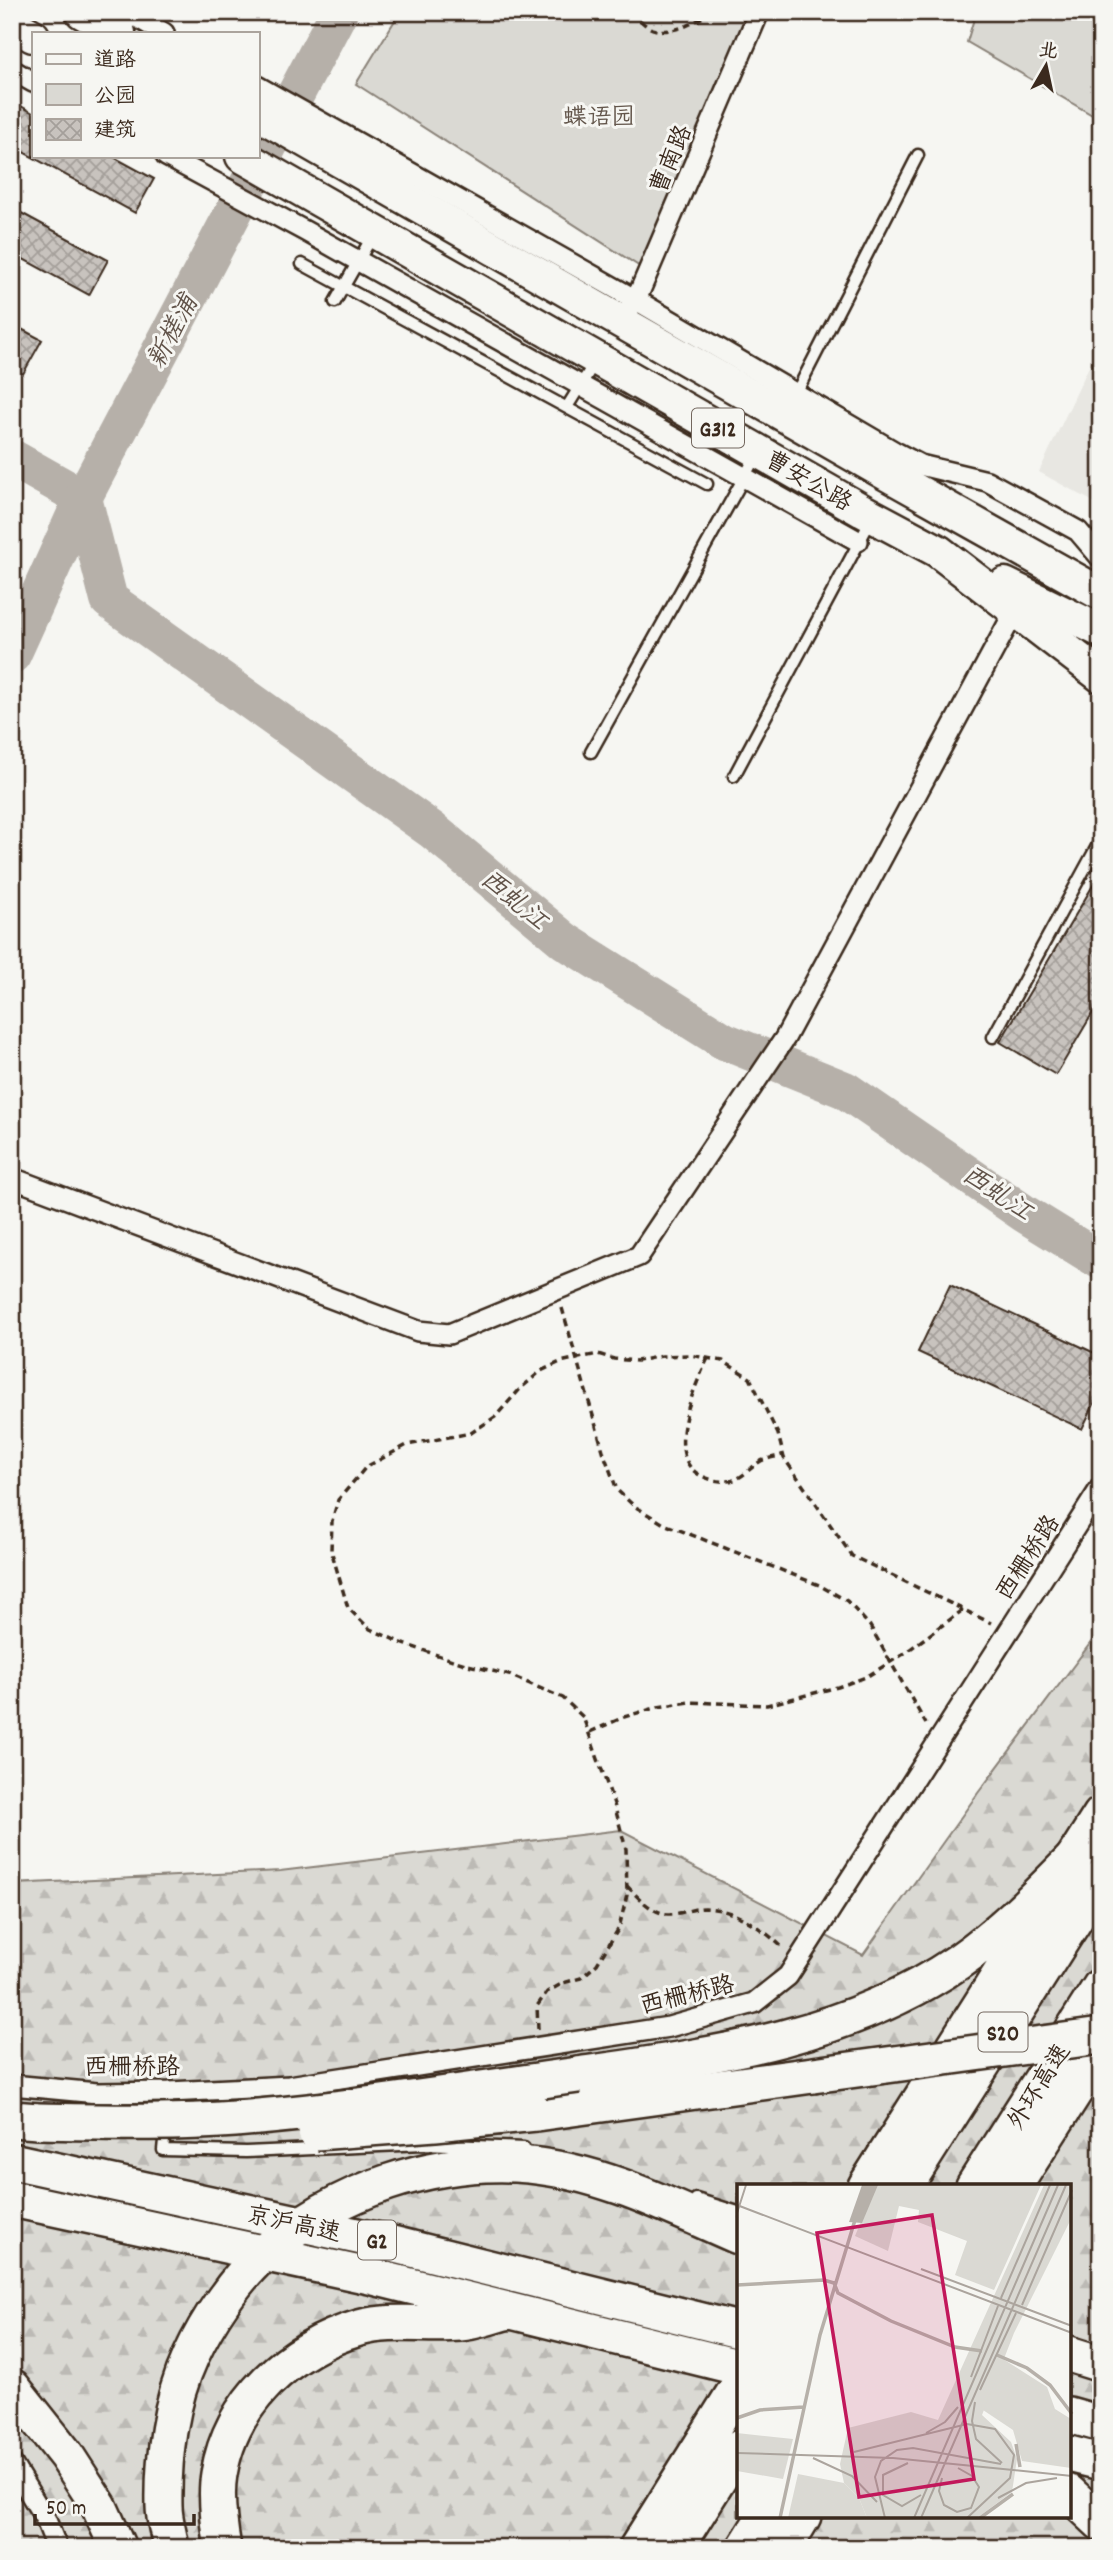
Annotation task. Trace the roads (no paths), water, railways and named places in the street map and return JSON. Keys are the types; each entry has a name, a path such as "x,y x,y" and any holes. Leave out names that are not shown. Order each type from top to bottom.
{"highway":[{"path":"82,12 117,32"},
{"path":"12,24 32,35"},
{"name":"G312","path":"259,114 348,151"},
{"name":"曹安公路","path":"348,151 790,405 1101,594"},
{"name":"曹安公路","path":"246,158 759,451 866,529 938,551 1101,676"},
{"path":"938,551 1101,631"},
{"path":"867,2184 1087,1868 1101,1815"},
{"path":"12,2119 139,2122 234,2119 332,2109 552,2079 751,2046 844,2020 890,2000 936,1975 988,1940 1025,1908 1087,1868"},
{"name":"S20","path":"906,2184 1087,1868"},
{"name":"外环高速","path":"976,2184 1101,1986"},
{"path":"12,2125 134,2134 235,2135 336,2132 410,2126 610,2103 1101,2036"},
{"path":"1015,2184 1101,2050"},
{"name":"京沪高速","path":"12,2161 380,2241 737,2330"},
{"path":"171,2548 164,2508 169,2431 178,2389 190,2357 212,2316 262,2255 292,2231 338,2203 376,2186 434,2169 528,2165 584,2175 654,2199 737,2236"},
{"name":"京沪高速","path":"12,2199 374,2277 737,2367"},
{"path":"223,2548 219,2525 218,2474 232,2427 263,2384 307,2348 360,2328 412,2322 461,2323 512,2310"},
{"path":"1071,2355 1101,2364"},
{"path":"637,2548 737,2389"},
{"path":"15,2390 66,2455 93,2496 118,2548"},
{"path":"1071,2416 1101,2424"},
{"path":"675,2548 737,2450"},
{"path":"1071,2454 1101,2462"},
{"path":"1071,2495 1101,2523"},
{"path":"745,2548 764,2518"},
{"path":"784,2548 803,2518"},
{"path":"791,2548 803,2518"}],"street":[{"path":"128,12 162,32"},
{"name":"曹南路","path":"628,312 759,12"},
{"path":"12,70 32,81"},
{"path":"259,87 348,151"},
{"path":"170,158 305,231 743,478 866,529"},
{"path":"790,405 920,465 987,481 1078,531 1101,558"},
{"path":"12,1178 418,1331 449,1334 639,1256 785,1038 1016,609"},
{"name":"西栅桥路","path":"12,2085 97,2092 169,2092 289,2086 668,2027 754,2003 788,1976 1101,1487"},
{"path":"12,2464 46,2520 57,2548"}],"lane":[{"path":"790,405 918,155"},
{"path":"335,302 375,231"},
{"path":"302,264 707,484"},
{"path":"567,407 597,359"},
{"path":"591,752 759,451"},
{"path":"734,776 866,529"},
{"path":"993,1037 1101,839"},
{"path":"169,2092 163,2150 246,2152 424,2144 541,2150"},
{"path":"681,2193 737,2212"}],"waterway":[{"name":"新槎浦","path":"12,655 83,498 339,12"},
{"name":"西虬江","path":"12,458 83,498 109,600 432,830 565,941 724,1041 845,1090 1025,1214 1101,1261"}],"park label":[{"name":"蝶语园","path":"599,116"}]}
